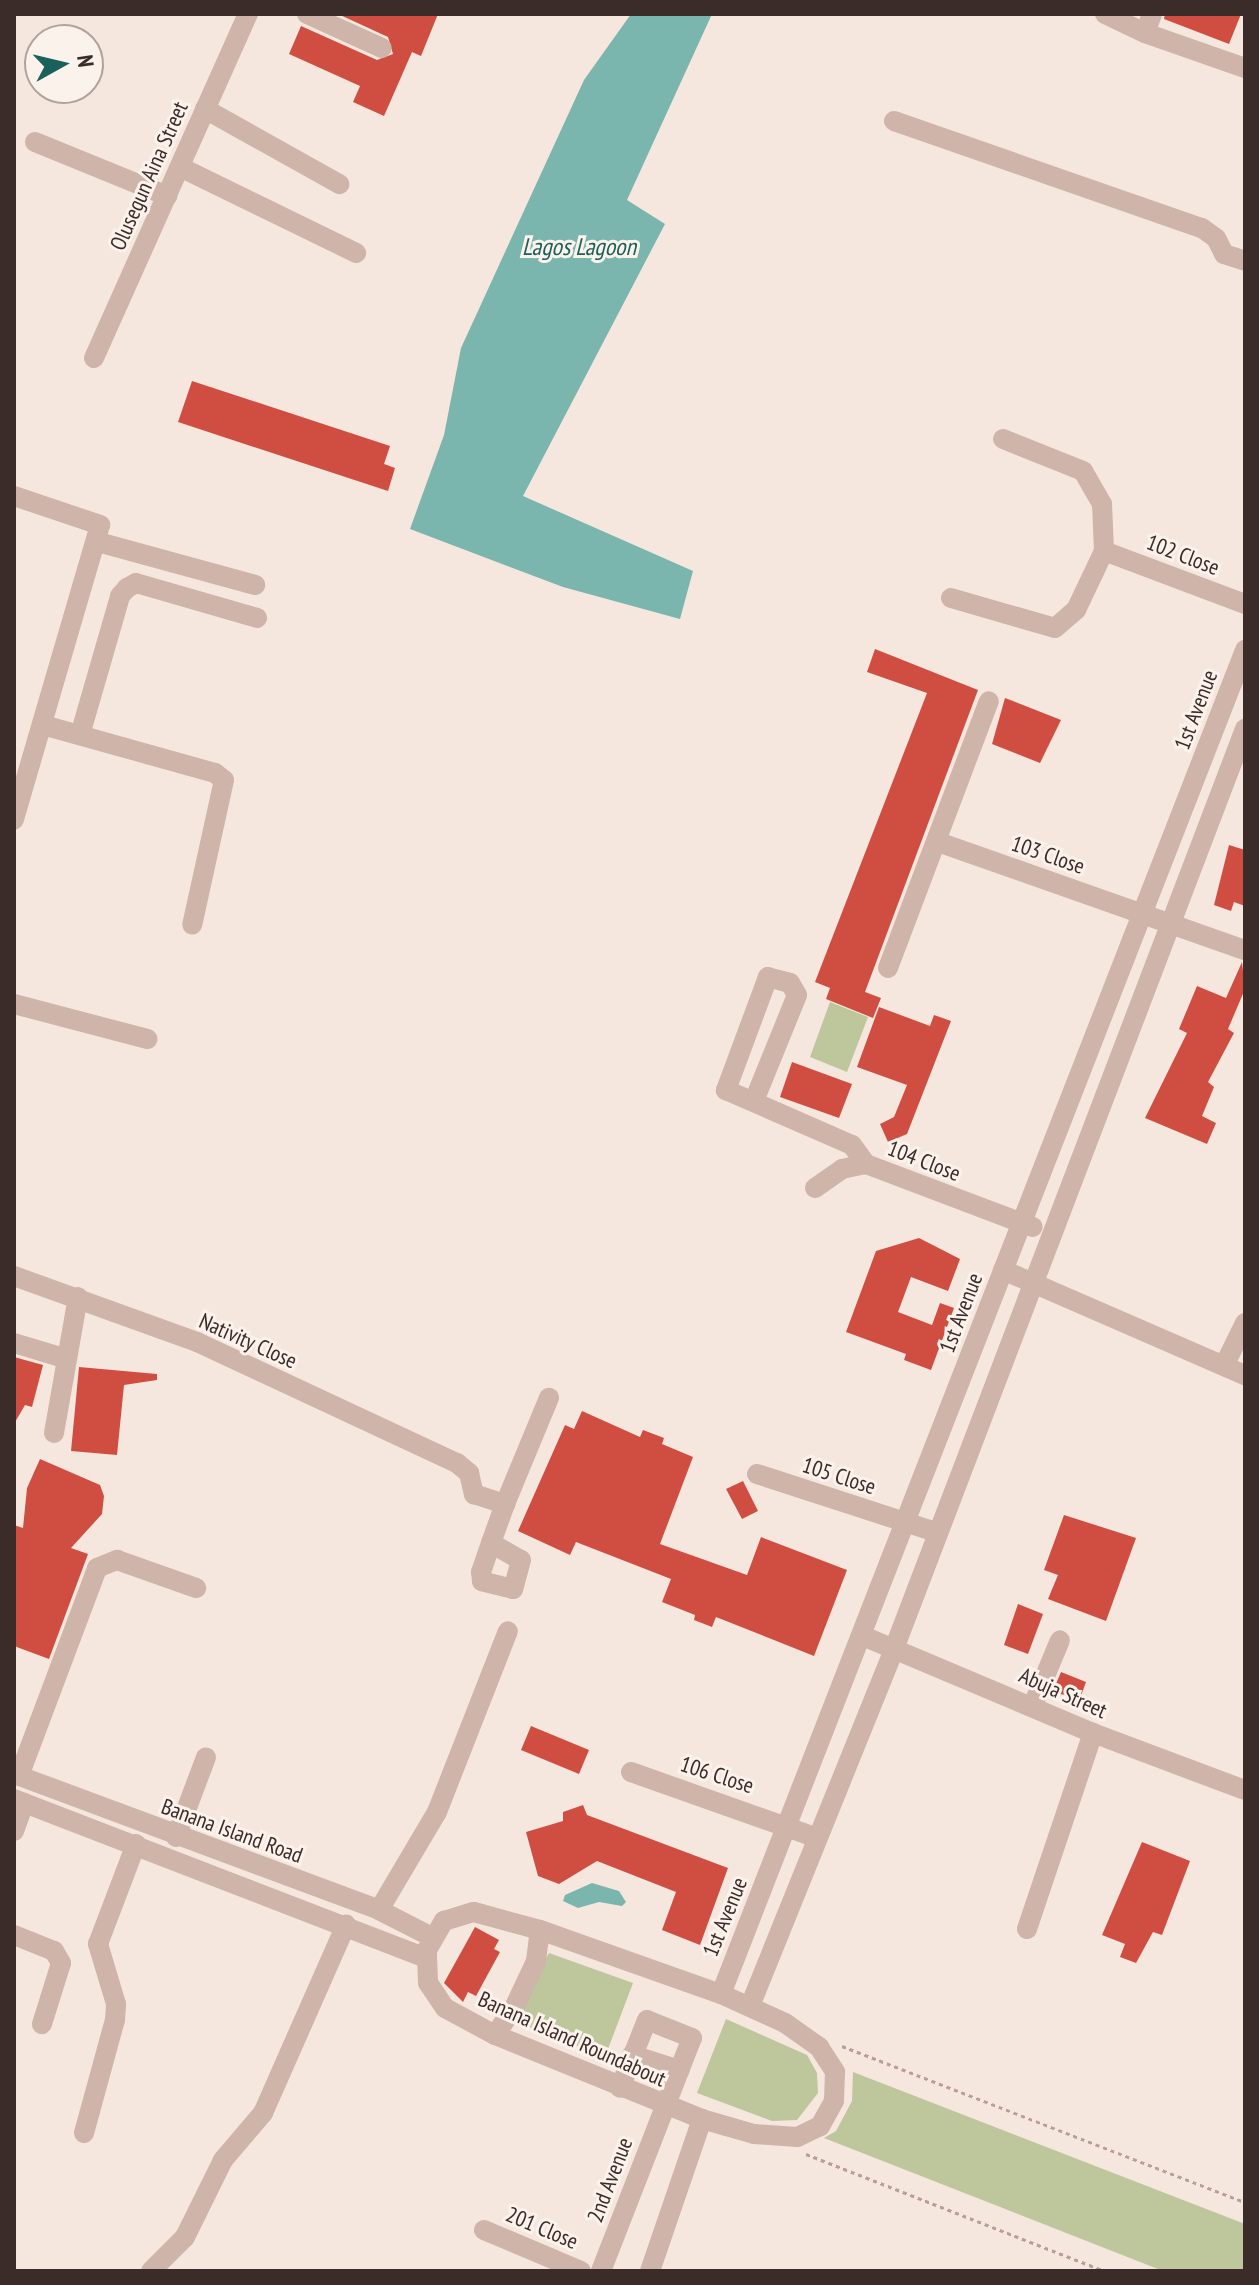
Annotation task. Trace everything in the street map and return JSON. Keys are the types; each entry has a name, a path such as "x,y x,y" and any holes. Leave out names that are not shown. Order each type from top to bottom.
{"street":[{"name":"Olusegun Aina Street","path":"94,358 248,14"},
{"path":"307,14 382,48"},
{"path":"1105,14 1149,23 1245,68"},
{"path":"205,109 339,184"},
{"path":"894,121 1202,228 1216,238 1224,254 1245,261"},
{"path":"35,142 167,196"},
{"path":"180,167 356,253"},
{"path":"951,598 1055,628 1076,610 1104,551 1102,504 1083,471 1003,439"},
{"path":"14,496 93,519 100,525 98,542 14,820"},
{"path":"98,542 255,585"},
{"name":"102 Close","path":"1104,551 1245,604"},
{"path":"80,735 120,596 127,588 136,583 257,618"},
{"name":"1st Avenue","path":"721,1994 1245,650"},
{"path":"888,968 989,701"},
{"path":"43,725 215,773 224,780 192,925"},
{"path":"750,2006 894,1649 935,1532 1049,1233 1245,729"},
{"name":"103 Close","path":"938,842 1245,950"},
{"path":"754,1101 797,995 790,983 768,977 726,1082 726,1090 852,1145 866,1164"},
{"path":"14,1004 147,1039"},
{"name":"104 Close","path":"815,1188 842,1169 866,1164 1049,1233"},
{"path":"1003,1270 1245,1375"},
{"name":"Nativity Close","path":"14,1276 197,1342 457,1463 469,1473 474,1494 505,1504"},
{"path":"54,1433 78,1297"},
{"path":"1224,1366 1245,1323"},
{"path":"14,1343 67,1359"},
{"path":"491,1543 549,1398"},
{"name":"105 Close","path":"757,1474 935,1532"},
{"path":"17,1775 97,1568 117,1560 196,1588"},
{"path":"379,1910 437,1812 508,1631"},
{"name":"Abuja Street","path":"863,1636 1033,1705 1093,1733 1245,1790"},
{"path":"1033,1705 1060,1640"},
{"path":"1027,1929 1093,1733"},
{"path":"176,1837 206,1757"},
{"name":"106 Close","path":"631,1772 788,1824 817,1838"},
{"name":"Banana Island Road","path":"17,1775 176,1837 379,1910 432,1937"},
{"path":"14,1831 19,1801"},
{"name":"Banana Island Road","path":"19,1801 426,1958"},
{"path":"84,2133 115,2020 116,2004 98,1944 136,1844"},
{"name":"Banana Island Roundabout","path":"474,1912 540,1930 721,1994 750,2006 819,2047 835,2072 834,2101 820,2126 797,2137 754,2134 664,2105 495,2035 434,1996 426,1958 432,1937 457,1914 474,1912"},
{"path":"151,2271 185,2237 223,2160 263,2113 346,1925"},
{"path":"495,2035 514,2008 536,1961 540,1930"},
{"path":"14,1935 54,1951 61,1963 42,2024"},
{"name":"2nd Avenue","path":"601,2271 692,2038 653,2019 643,2025 632,2055"},
{"path":"620,2088 632,2055 680,2070"},
{"path":"650,2271 702,2119"},
{"name":"201 Close","path":"484,2230 581,2271"}],"path":[{"path":"829,2041 1245,2202"},
{"path":"798,2151 1104,2271"}],"green space":[{"path":"830,1002 868,1017 847,1072 810,1057"},
{"path":"549,1953 633,1983 605,2057 511,2020"},
{"path":"726,2019 807,2055 817,2073 818,2093 797,2120 772,2121 697,2093"},
{"path":"853,2072 1245,2224 1245,2271 1163,2271 824,2138 836,2131 852,2101"}],"water":[{"name":"Lagos Lagoon","path":"631,14 712,14 627,200 665,224 523,496 693,571 680,619 563,587 410,529 444,435 461,348 584,80"},
{"path":"592,1883 619,1891 626,1902 622,1906 599,1902 578,1908 563,1901 565,1895"}],"building":[{"path":"338,14 438,14 421,56 412,52 384,116 353,102 360,86 289,54 301,26 377,60 393,54 388,37"},
{"path":"1165,14 1241,14 1229,44 1164,19"},
{"path":"192,381 390,446 384,464 395,468 388,491 178,422"},
{"path":"875,649 978,690 865,992 881,998 873,1018 826,999 830,988 815,982 927,693 867,672"},
{"path":"1005,698 1061,720 1040,763 992,744"},
{"path":"1229,845 1245,850 1245,906 1234,902 1231,911 1214,905"},
{"path":"1242,962 1245,989 1228,1029 1234,1033 1208,1082 1214,1087 1202,1116 1216,1123 1207,1144 1145,1118 1187,1033 1179,1029 1197,986 1226,998"},
{"path":"879,1007 930,1026 934,1015 951,1021 907,1134 888,1142 880,1124 894,1117 907,1085 857,1067"},
{"path":"792,1062 852,1084 839,1118 780,1097"},
{"path":"919,1238 960,1259 948,1291 911,1277 898,1312 932,1325 940,1303 954,1308 931,1370 904,1360 906,1354 846,1332 876,1251"},
{"path":"14,1357 43,1365 32,1407 25,1405 14,1424"},
{"path":"79,1367 157,1374 157,1380 124,1385 117,1455 71,1451"},
{"path":"582,1411 640,1437 643,1430 664,1438 662,1444 693,1457 660,1544 747,1575 761,1537 847,1570 814,1656 716,1617 712,1627 694,1620 695,1615 662,1602 671,1579 576,1542 570,1555 518,1531 565,1425 574,1429"},
{"path":"40,1459 100,1485 104,1496 102,1514 71,1548 88,1554 49,1659 14,1646 14,1525 23,1528 27,1488"},
{"path":"743,1481 758,1511 742,1519 726,1489"},
{"path":"1064,1515 1136,1538 1106,1621 1048,1599 1058,1575 1044,1570"},
{"path":"1018,1604 1043,1614 1028,1654 1004,1645"},
{"path":"1061,1672 1086,1682 1079,1701 1053,1691"},
{"path":"531,1726 589,1750 579,1774 521,1750"},
{"path":"583,1805 587,1815 728,1868 700,1945 662,1930 676,1892 597,1861 559,1884 538,1876 526,1832 563,1821 563,1812"},
{"path":"1142,1842 1190,1861 1162,1935 1153,1932 1136,1963 1120,1957 1125,1944 1102,1935"},
{"path":"475,1927 499,1940 494,1949 500,1952 476,1996 468,1992 463,2002 444,1983"}]}
